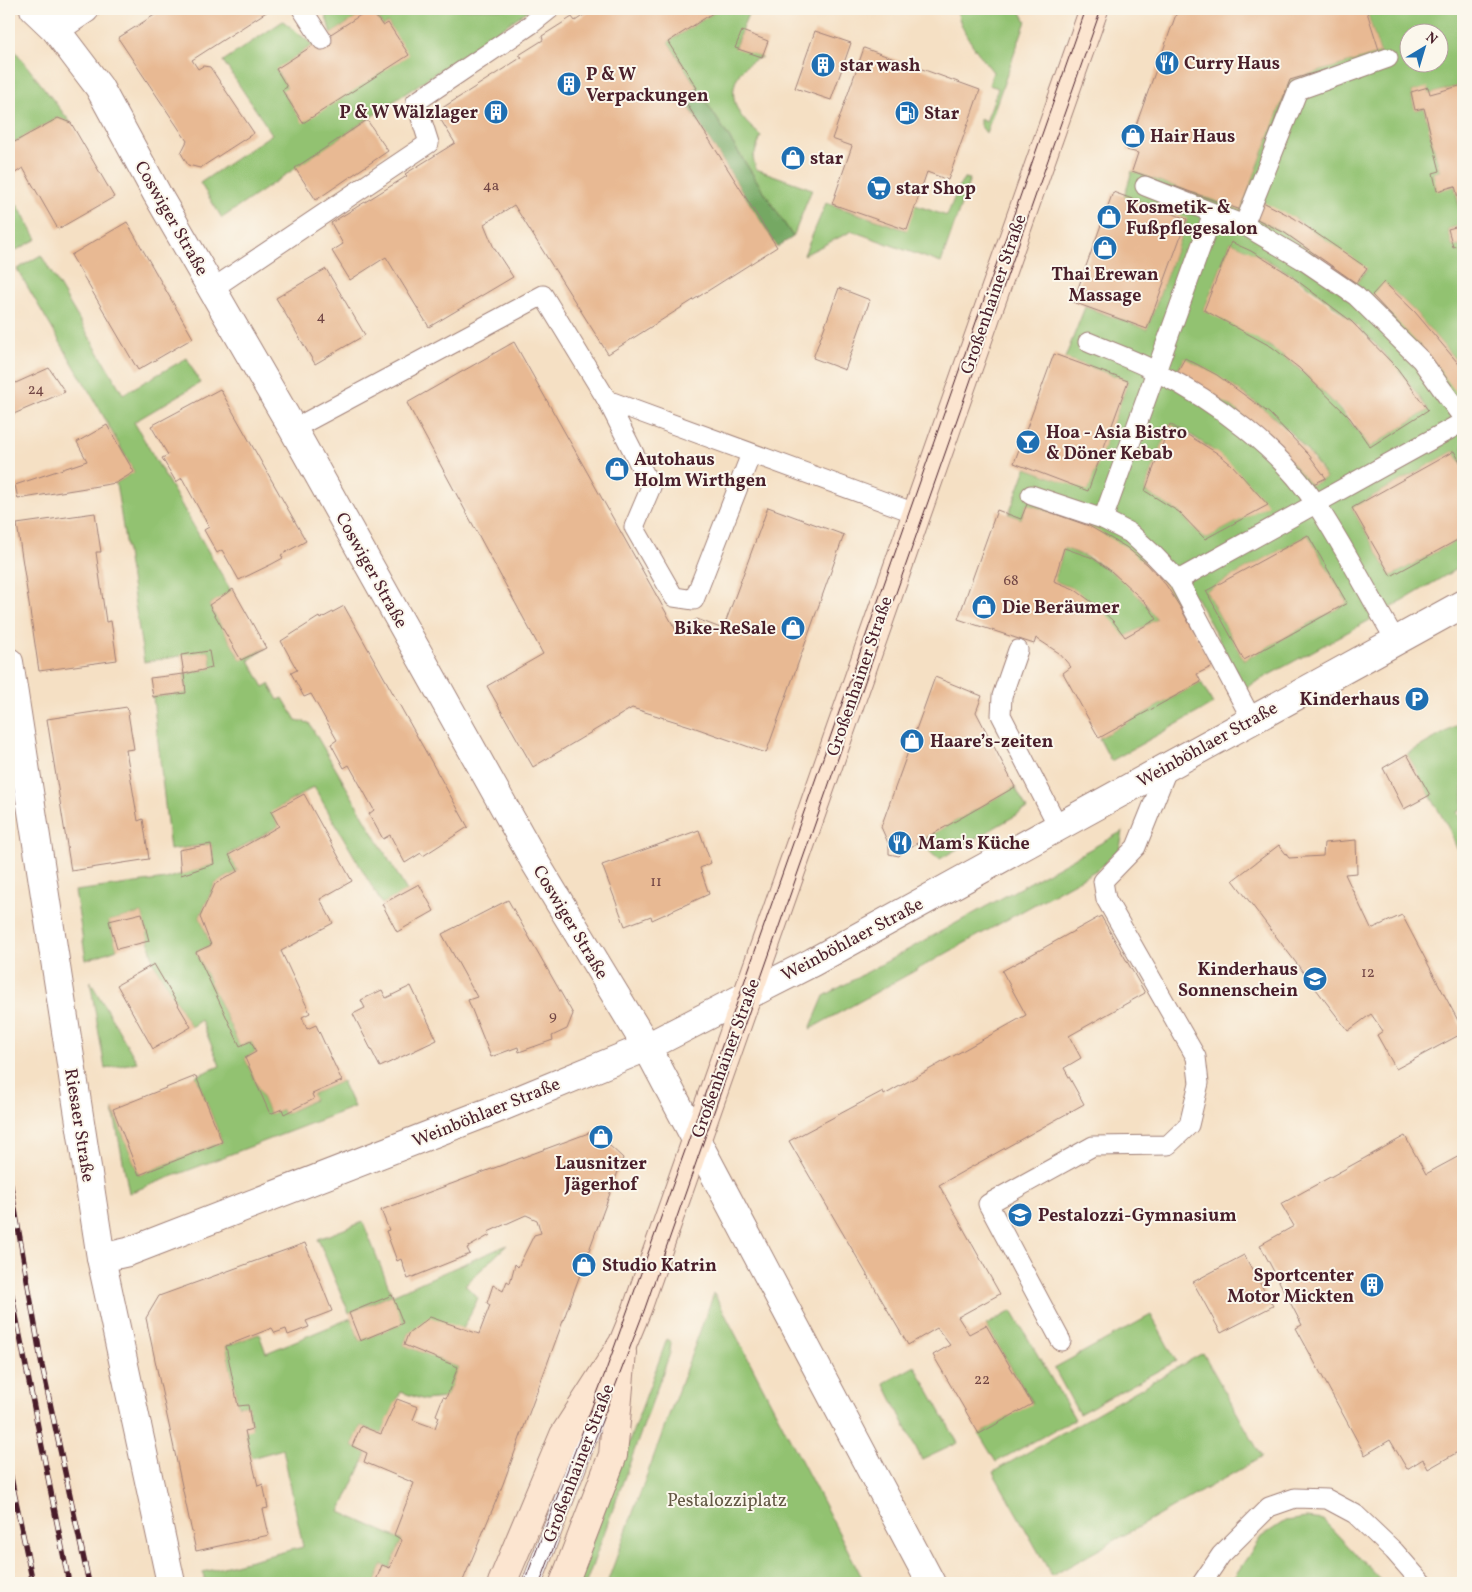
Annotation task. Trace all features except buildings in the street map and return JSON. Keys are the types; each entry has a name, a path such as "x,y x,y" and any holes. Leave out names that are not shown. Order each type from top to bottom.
{"main road":[{"name":"Großenhainer Straße","path":"502,1583 564,1435 623,1343 748,994 915,513 1094,9"},
{"name":"Großenhainer Straße","path":"564,1583 613,1455 623,1343"}],"street":[{"name":"Coswiger Straße","path":"34,9 55,29 99,87 157,194 293,429 536,864 647,1047 696,1141"},
{"path":"55,29 85,9"},
{"name":"Weinböhlaer Straße","path":"101,1258 128,1252 504,1106 647,1047 813,962 1463,604"},
{"name":"Riesaer Straße","path":"9,662 101,1258 171,1583"},
{"path":"696,1141 931,1583"}],"lane":[{"path":"302,9 322,40"},
{"path":"212,289 429,144 416,102 530,25 550,9"},
{"path":"1244,225 1298,90 1388,58"},
{"path":"1145,186 1244,225 1303,260 1356,296 1421,360 1463,418"},
{"path":"1103,519 1213,213"},
{"path":"293,429 543,295 607,400 651,486 634,527 674,597 694,600 751,454"},
{"path":"1088,342 1156,371 1217,408 1291,473 1315,503 1396,641"},
{"path":"607,400 915,513"},
{"path":"1178,580 1463,422"},
{"path":"1031,495 1103,519 1130,533 1178,580 1252,720"},
{"path":"1018,650 1002,696 1001,715 1058,826"},
{"path":"1061,1341 988,1204 1094,1146 1168,1144 1189,1125 1200,1083 1196,1056 1106,899 1104,881 1136,847 1169,765"},
{"name":"Großenhainer Straße","path":"532,1583 623,1343"},
{"path":"1202,1583 1221,1555 1270,1507 1296,1498 1327,1498 1355,1514 1394,1551 1422,1583"}],"green space":[{"path":"324,9 370,9 331,34"},
{"path":"371,9 530,9 222,218 200,183 272,134 223,61 283,21 313,45 276,70 287,87 282,91 303,122 408,55 388,23 383,26"},
{"path":"719,9 750,9 735,47 762,57 742,70 735,83 734,90 736,106 740,114 761,136 753,158 756,169 812,189 793,237 668,42"},
{"path":"957,9 1019,9 1026,21 986,133 980,125 980,119 986,122 998,88 989,85 993,72 966,34"},
{"path":"1366,9 1463,9 1463,85 1430,94 1428,88 1411,92 1415,110 1424,108 1440,171 1433,173 1437,190 1455,186 1463,225 1448,229 1453,247 1461,245 1463,252 1463,369 1415,312 1384,282 1400,323 1450,381 1463,402 1463,467 1454,451 1352,508 1391,576 1463,537 1463,565 1379,615 1245,688 1196,597 1180,607 1148,567 1131,553 1113,540 1074,521 1027,504 1021,519 1009,514 1026,468 1088,490 1128,381 1065,358 1085,307 1147,329 1187,220 1124,197 1132,171 1241,210 1290,80 1380,53","holes":["1253,217 1294,218 1367,269 1356,283 1285,233","1231,242 1260,256 1288,273 1342,312 1388,358 1428,410 1370,447 1335,405 1296,367 1253,335 1204,310","1185,358 1225,381 1264,409 1299,441 1326,478 1311,485 1277,446 1234,408 1176,373","1170,424 1198,440 1223,459 1267,505 1205,539 1179,512 1145,491","1308,535 1347,603 1244,660 1206,591"]},
{"path":"9,43 71,123 58,118 9,145"},
{"path":"697,88 793,237 777,247 683,98"},
{"path":"965,178 970,179 941,263 852,231 804,255 826,203 906,230 915,205 947,216 959,186"},
{"path":"17,204 37,239 9,254 9,207"},
{"path":"41,255 123,394 187,358 200,383 134,422 231,591 209,605 241,660 266,648 249,660 264,687 269,684 278,700 283,698 296,720 309,723 407,891 382,904 314,787 272,812 279,826 229,854 238,871 215,884 200,917 211,945 196,952 240,1046 251,1041 256,1052 245,1058 270,1114 282,1109 284,1114 314,1100 312,1094 342,1081 354,1107 129,1193 113,1109 139,1175 222,1142 196,1076 220,1066 201,1020 191,1027 154,964 142,913 109,921 117,949 86,960 75,891 166,879 214,864 211,844 170,850 153,697 186,693 184,674 212,668 209,651 144,662 116,483 134,472 99,408 17,269"},
{"path":"1064,548 1093,560 1116,576 1137,595 1157,619 1125,637 1074,589 1054,581"},
{"path":"1201,682 1213,704 1111,761 1099,738"},
{"path":"1463,722 1463,809 1457,812 1463,827 1463,864 1450,831 1407,754"},
{"path":"1015,787 1027,809 940,859 932,854 922,840"},
{"path":"1123,831 1120,848 1100,868 810,1029 824,996"},
{"path":"90,981 137,1062 105,1069"},
{"path":"363,1222 392,1295 507,1245 465,1285 478,1298 463,1329 430,1318 408,1334 404,1345 458,1367 446,1398 424,1400 401,1392 381,1434 361,1426 352,1446 367,1453 340,1512 402,1540 390,1568 382,1565 375,1583 205,1583 203,1572 303,1547 283,1449 251,1458 245,1431 252,1428 248,1405 238,1406 226,1346 259,1334 266,1353 351,1318 360,1341 403,1323 391,1295 349,1313 318,1239"},
{"name":"Pestalozziplatz","path":"714,1293 865,1583 607,1583"},
{"path":"1012,1311 1075,1419 996,1462 979,1434 1032,1403 986,1325"},
{"path":"1151,1315 1176,1361 1079,1414 1054,1368"},
{"path":"667,1339 671,1342 670,1353 586,1583 577,1583"},
{"path":"1203,1353 1262,1457 1052,1576 993,1472"},
{"path":"915,1366 958,1443 922,1460 884,1383"},
{"path":"1306,1518 1323,1520 1384,1583 1230,1583 1261,1537 1285,1521"}],"tram line":[{"path":"524,1583 605,1373 687,1145 1086,9"},
{"path":"540,1583 644,1311 1101,9"}],"railway":[{"path":"9,1175 42,1366 89,1583"},
{"path":"9,1281 69,1583"},
{"path":"9,1468 33,1583"},
{"path":"9,1571 11,1583"}],"place":[{"name":"Curry Haus","path":"1167,63"},
{"name":"star wash","path":"823,65"},
{"name":"P & W Verpackungen","path":"569,84"},
{"name":"P & W Wälzlager","path":"496,112"},
{"name":"Star","path":"907,113"},
{"name":"Hair Haus","path":"1133,136"},
{"name":"star","path":"793,158"},
{"name":"star Shop","path":"879,188"},
{"name":"Kosmetik- & Fußpflegesalon","path":"1109,217"},
{"name":"Thai Erewan Massage","path":"1105,248"},
{"name":"Hoa - Asia Bistro & Döner Kebab","path":"1028,442"},
{"name":"Autohaus Holm Wirthgen","path":"617,469"},
{"name":"Die Beräumer","path":"984,607"},
{"name":"Bike-ReSale","path":"793,628"},
{"name":"Kinderhaus","path":"1417,699"},
{"name":"Haare’s-zeiten","path":"912,741"},
{"name":"Mam's Küche","path":"900,843"},
{"name":"Kinderhaus Sonnenschein","path":"1315,979"},
{"name":"Lausnitzer Jägerhof","path":"601,1137"},
{"name":"Pestalozzi-Gymnasium","path":"1020,1215"},
{"name":"Studio Katrin","path":"584,1265"},
{"name":"Sportcenter Motor Mickten","path":"1372,1285"}]}
